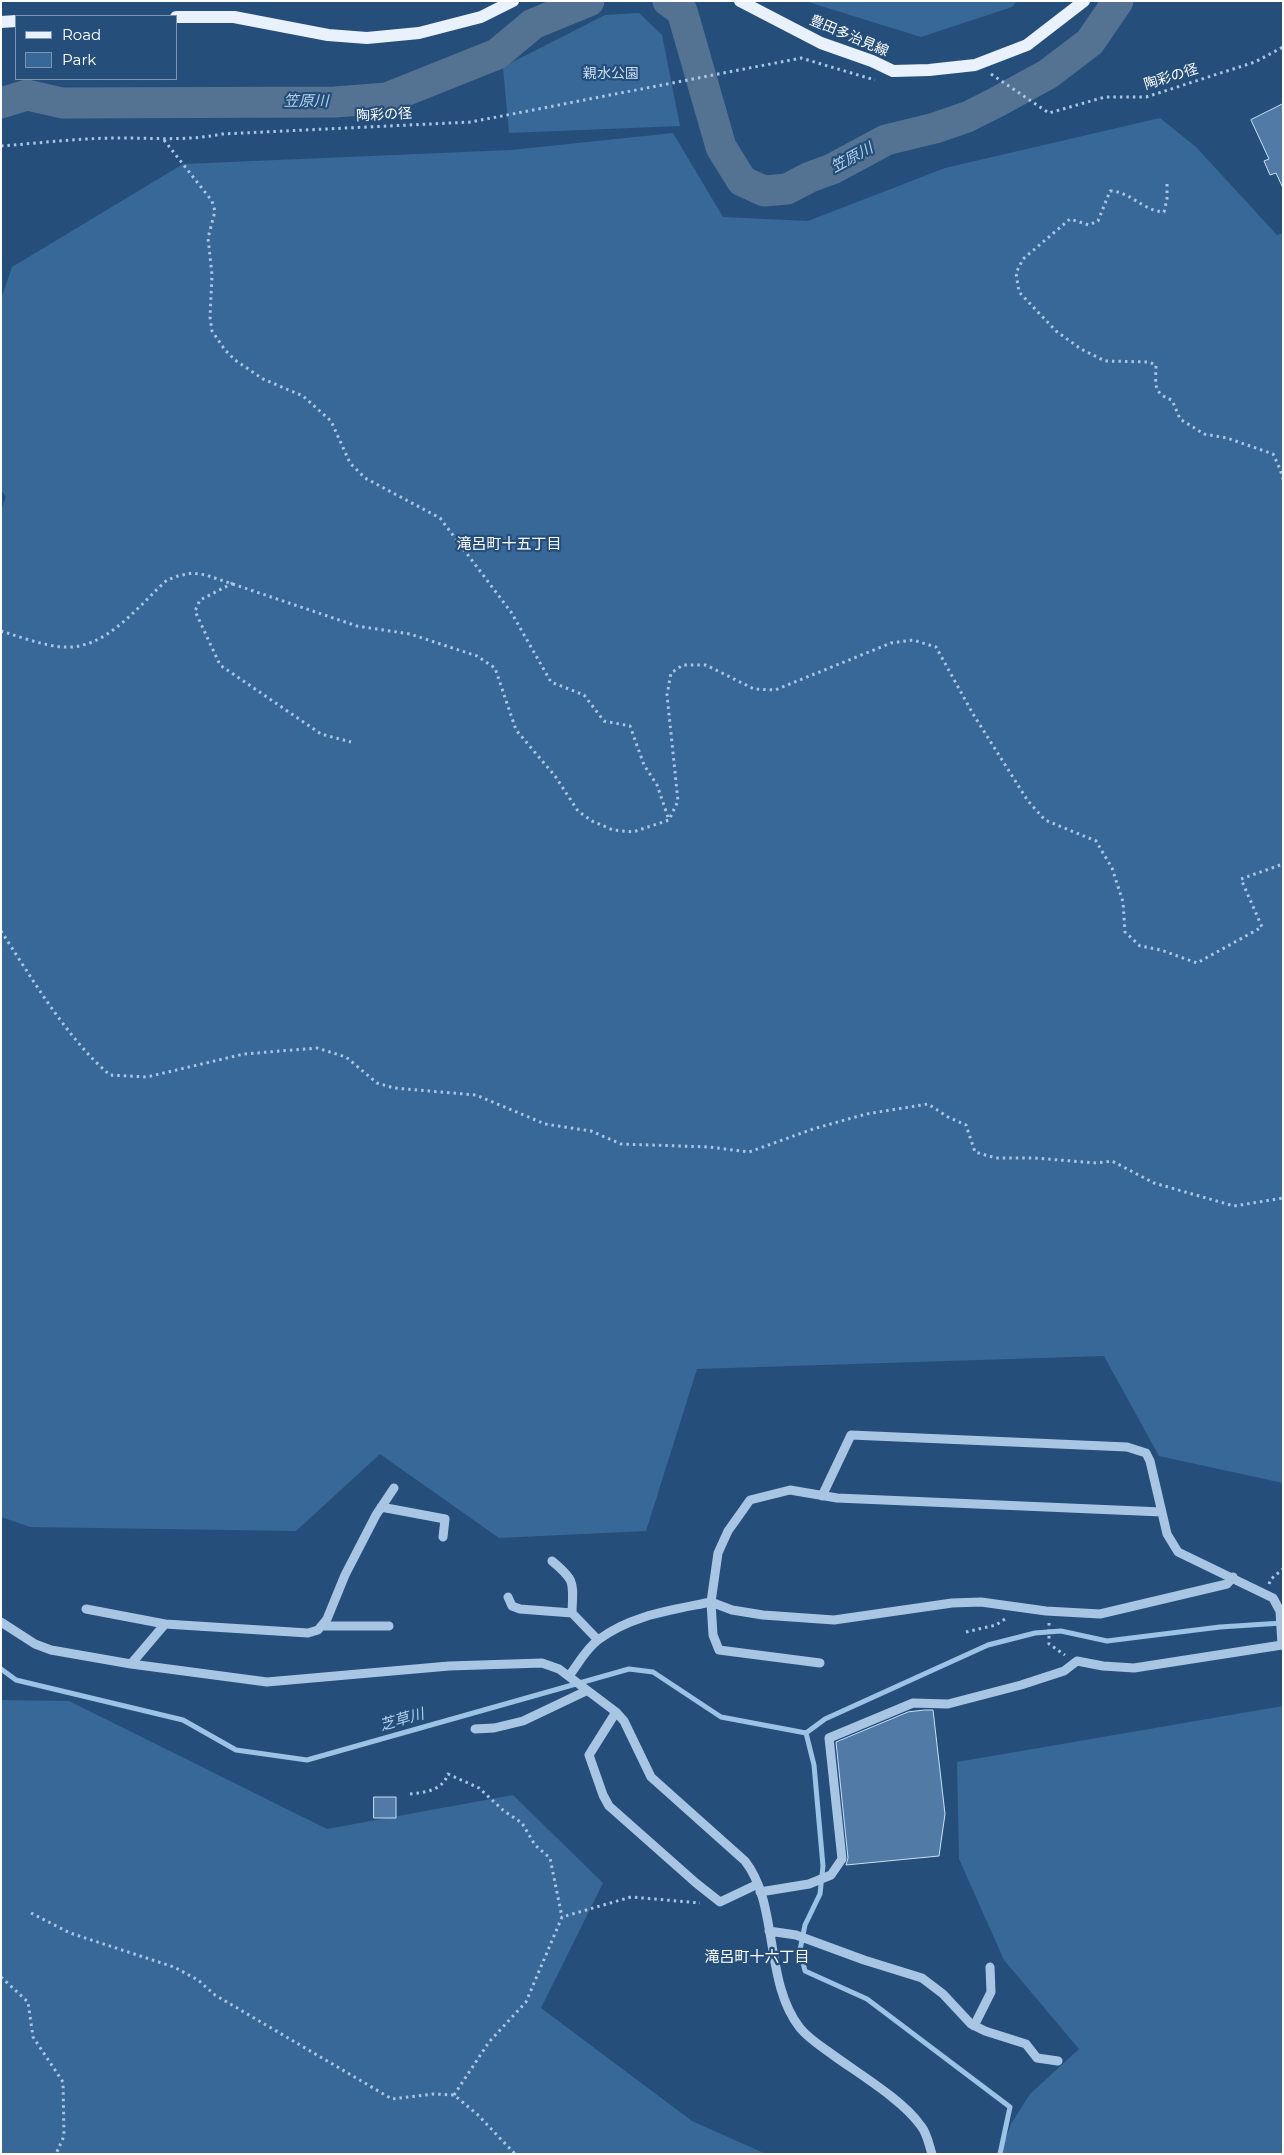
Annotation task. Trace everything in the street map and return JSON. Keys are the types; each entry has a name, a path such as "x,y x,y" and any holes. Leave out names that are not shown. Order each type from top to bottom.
{"main road":[{"path":"178,17 234,17 328,35 367,38 419,33 481,17 513,1"},
{"name":"豊田多治見線","path":"740,1 821,43 872,61 893,71 929,70 975,65 1027,45 1084,1"},
{"path":"1,22 15,21"}],"street":[{"path":"616,1712 589,1755 603,1795 609,1806 720,1902 759,1888 809,1884 831,1875 842,1859 829,1738 913,1703 948,1704 1047,1677 1064,1671 1077,1661 1103,1666 1134,1668 1282,1645 1280,1611 1273,1598 1178,1552 1167,1534 1150,1461 1146,1453 1127,1447 851,1435 822,1496"},
{"path":"86,1609 165,1624 308,1633 318,1630 327,1618 345,1574 381,1507 394,1488"},
{"path":"820,1663 719,1650 713,1635 711,1602 718,1553 728,1531 750,1500 790,1490 837,1498 1162,1512"},
{"path":"381,1507 445,1519 443,1537"},
{"path":"552,1561 568,1574 573,1584 572,1613"},
{"path":"569,1676 598,1640 628,1623 646,1615 711,1602 732,1610 763,1615 834,1620 952,1603 981,1602 1046,1611 1100,1614 1227,1584 1233,1577"},
{"path":"508,1597 512,1606 520,1609 572,1613 598,1640"},
{"path":"2,1622 35,1644 51,1650 131,1664 267,1682 440,1667 542,1663 560,1669 586,1691 616,1712 624,1721 651,1777 745,1861 752,1871 759,1888 781,1988 788,2009 801,2030 900,2104 922,2126 932,2154"},
{"path":"131,1664 165,1624"},
{"path":"322,1626 388,1626"},
{"path":"475,1729 494,1728 523,1721 586,1691"},
{"path":"769,1931 810,1939 864,1960 922,1978 943,1994 963,2017 974,2026 1026,2044 1037,2058 1058,2060"},
{"path":"974,2026 991,1992 990,1967"}],"path":[{"name":"陶彩の径","path":"985,70 1049,113 1105,97 1146,97 1255,62 1283,47"},
{"name":"陶彩の径","path":"1,146 119,138 164,140 204,138 222,134 471,122 733,71"},
{"path":"164,140 212,201 215,211 208,238 212,275 210,317 212,331 226,350 234,360 263,379 303,396 331,421 350,463 365,478 440,518 511,612 551,682 584,695 604,720 630,726 644,765 657,784 669,820"},
{"path":"1167,184 1168,199 1164,212 1153,212 1120,191 1110,191 1098,221 1089,225 1070,219 1023,259 1016,273 1020,292 1056,331 1081,349 1105,361 1149,362 1156,365 1156,390 1161,396 1172,400 1180,419 1204,434 1226,438 1273,454 1283,479"},
{"path":"1,631 65,647 80,645 115,630 167,580 192,573 233,583 357,626 410,634 477,656 495,668 516,730 555,776 578,811 592,821 613,830 633,832 669,820 678,801 667,695 671,673 683,665 706,664 754,689 775,690 891,643 912,640 936,647 973,714 1028,801 1045,820 1096,841 1112,868 1123,902 1125,932 1140,946 1161,950 1197,963 1262,927 1241,879 1283,864"},
{"path":"233,583 200,600 195,611 220,665 321,734 351,742"},
{"path":"1,931 52,1008 84,1050 110,1075 147,1077 244,1054 317,1048 346,1057 377,1083 394,1088 476,1095 545,1124 591,1131 621,1144 749,1152 813,1129 866,1114 928,1104 966,1125 975,1152 996,1158 1034,1158 1098,1163 1112,1161 1154,1184 1234,1206 1283,1198"},
{"path":"1265,1594 1271,1579 1283,1569"},
{"path":"966,1632 996,1625 1007,1618 1012,1605"},
{"path":"1049,1620 1049,1644 1077,1661"},
{"path":"410,1794 432,1791 446,1781 448,1774 479,1788 504,1811 522,1823 535,1845 550,1858 562,1917 526,2002 489,2042 454,2095"},
{"path":"562,1917 631,1897 684,1902"},
{"path":"31,1913 70,1934 174,1967 198,1980 215,1996 392,2100 433,2094 454,2095 478,2115 515,2154"},
{"path":"1,1977 28,2002 33,2037 62,2082 64,2136 56,2154"}],"green space":[{"path":"805,1 1017,1 1012,7 921,37"},
{"name":"親水公園","path":"639,13 662,35 680,126 509,133 503,67 605,15"},
{"path":"1160,118 1196,147 1277,235 1283,233 1283,1483 1159,1456 1104,1356 697,1369 646,1531 499,1538 380,1454 296,1531 30,1527 1,1517 1,510 6,497 1,490 1,299 12,267 183,164 511,150 673,133 723,217 808,221 945,168"},
{"path":"1,1700 69,1701 327,1829 513,1795 603,1883 541,2008 692,2121 766,2154 1,2154"},
{"path":"1283,1706 1283,2154 1000,2154 1011,2124 1030,2094 1079,2049 1004,1960 959,1859 957,1762"}],"building":[{"path":"1283,104 1283,188 1276,173 1270,175 1264,161 1269,159 1251,120"},
{"path":"933,1710 945,1814 939,1856 846,1865 848,1858 836,1742 908,1712"},
{"path":"374,1797 396,1797 396,1818 374,1818"}],"waterway":[{"name":"笠原川","path":"1,103 27,95 62,103 335,102 387,98 497,54 533,24 589,1"},
{"name":"笠原川","path":"668,1 682,11 721,147 742,181 764,191 787,189 810,177 832,169 886,140 935,128 967,117 995,103 1048,74 1090,42 1118,1"},
{"path":"806,1733 825,1719 988,1645 1035,1633 1061,1631 1107,1641 1220,1627 1282,1623"},
{"name":"芝草川","path":"1,1669 16,1680 183,1720 236,1750 307,1760 629,1669 653,1672 721,1717 806,1733"},
{"path":"806,1733 814,1765 823,1866 820,1894 805,1925 800,1950 805,1971 867,1999 1010,2107 1000,2154"}],"district":[{"name":"滝呂町十五丁目","path":"509,545"},
{"name":"滝呂町十六丁目","path":"757,1958"}]}
